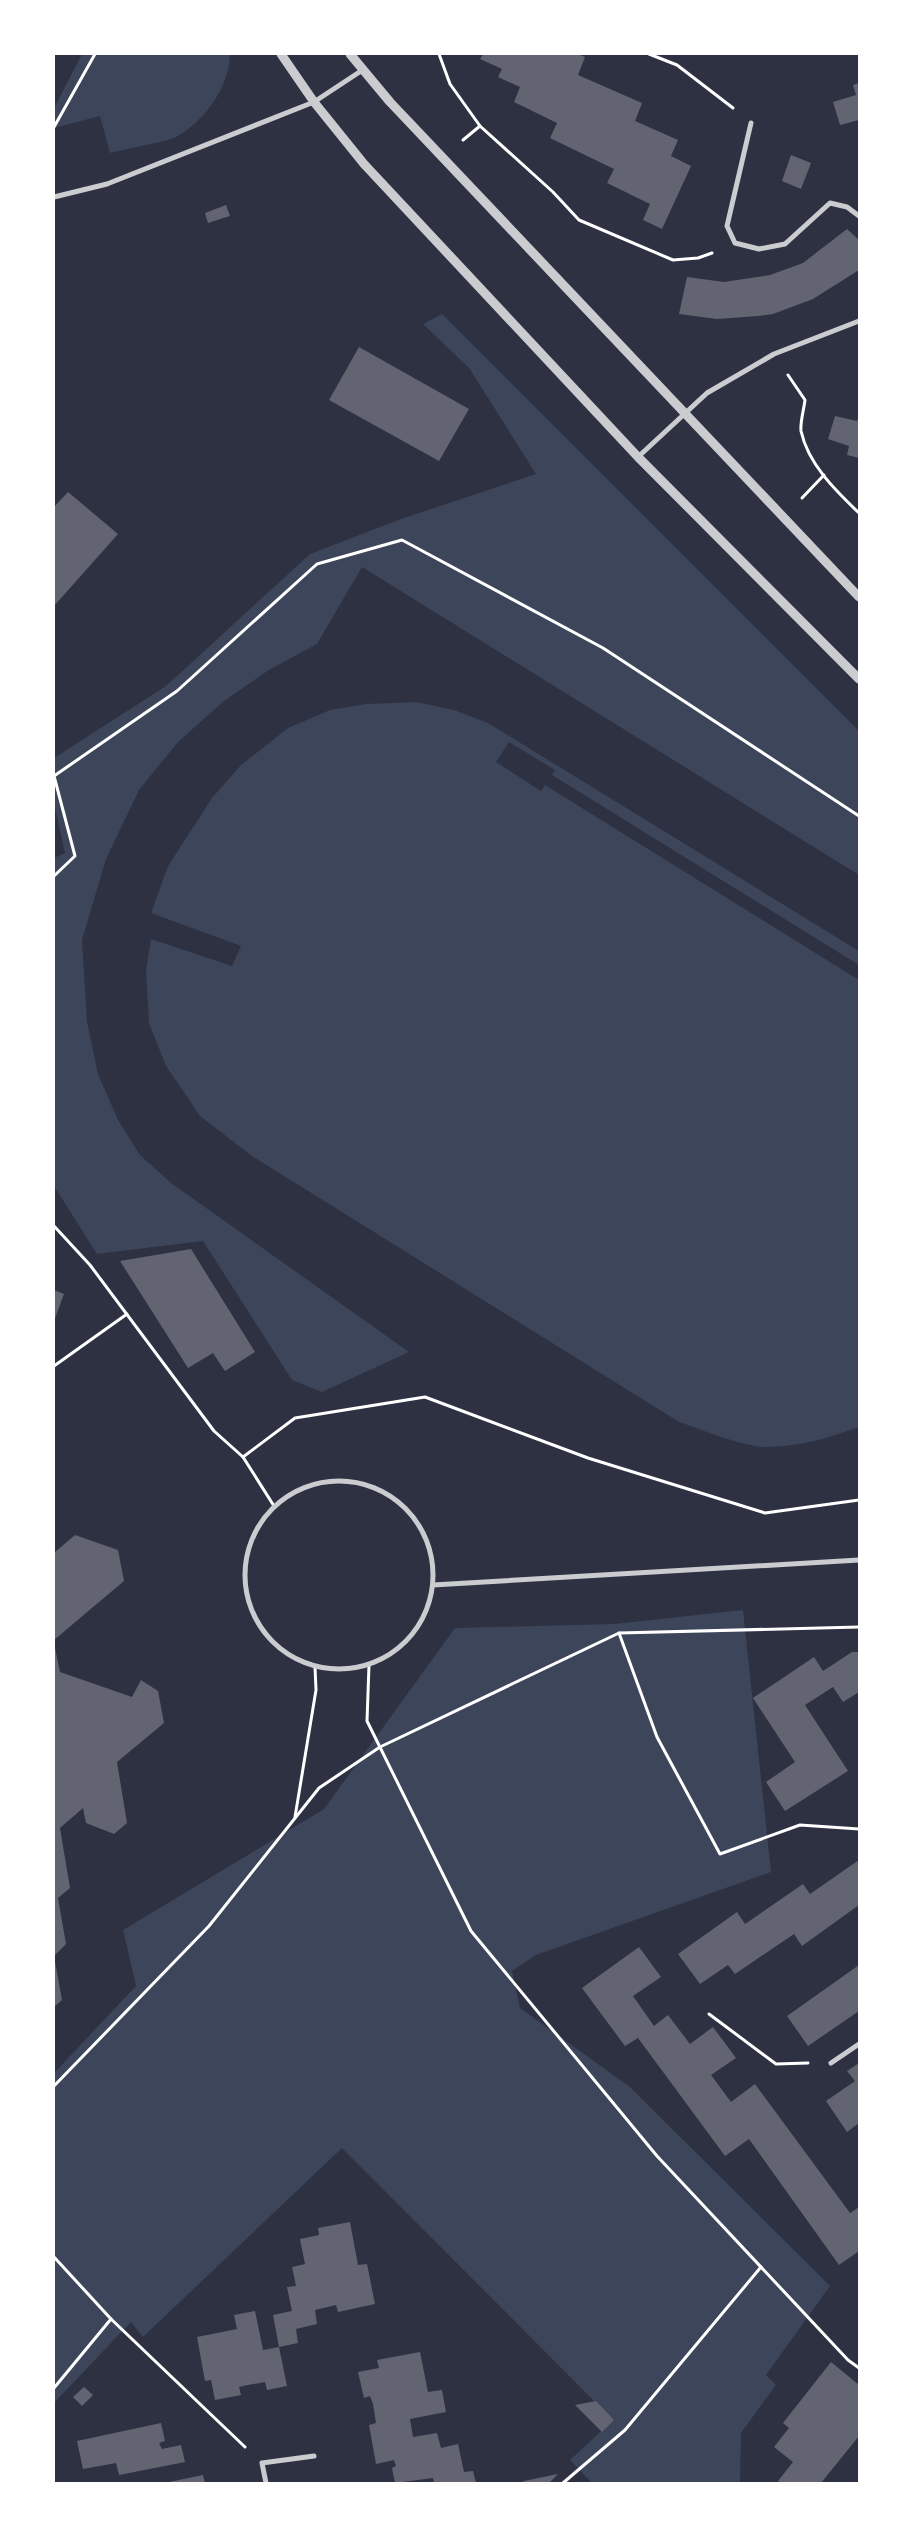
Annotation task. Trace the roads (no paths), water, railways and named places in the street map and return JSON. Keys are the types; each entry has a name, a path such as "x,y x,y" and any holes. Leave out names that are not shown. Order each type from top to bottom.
{"street":[{"path":"282,54 314,102 364,164 638,457 859,679"},
{"path":"350,54 364,68 390,102 686,412 859,597"},
{"path":"54,197 107,184 314,102 364,68"},
{"path":"751,123 727,226 736,243 759,249 785,244 830,203 847,207 859,216"},
{"path":"638,457 707,393 774,354 859,321"},
{"path":"344,1480 369,1485 392,1496 411,1513 425,1535 432,1560 433,1585 423,1619 412,1634 385,1658 369,1665 342,1670 315,1667 292,1658 271,1642 256,1622 247,1599 244,1574 248,1549 258,1526 274,1506 295,1491 319,1483 344,1480"},
{"path":"433,1585 859,1560"},
{"path":"831,2063 859,2044"},
{"path":"266,2483 262,2464 314,2456"}]}
